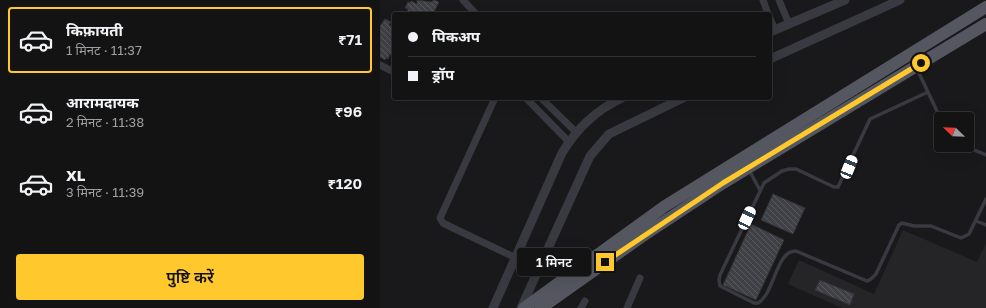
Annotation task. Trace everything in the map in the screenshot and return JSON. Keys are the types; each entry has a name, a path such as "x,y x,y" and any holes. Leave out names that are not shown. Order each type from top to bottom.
{"main road":[{"path":"523,308 665,206 986,7"},
{"path":"541,308 644,235 748,168 986,24"}],"street":[{"path":"463,0 474,12"},
{"path":"763,0 767,12"},
{"path":"779,0 788,24"},
{"path":"772,31 845,0"},
{"path":"772,58 900,0"},
{"path":"380,65 392,71"},
{"path":"494,100 440,218 443,223 450,227 539,269"},
{"path":"528,100 569,142"},
{"path":"543,100 576,132"},
{"path":"493,308 559,160 569,142 576,132 606,106 618,100"},
{"path":"523,308 590,156 609,134 679,100"},
{"path":"629,307 640,278"},
{"path":"581,308 585,301"}],"lane":[{"path":"915,66 937,112"},
{"path":"928,92 870,119 843,181 838,187 834,188 796,169 789,169 770,177 760,190 719,280 720,286 724,290 754,303 762,300 766,295 784,256 791,250 866,281 871,279 876,274 899,225 902,223 914,226 932,226 961,238 969,234 986,199"},
{"path":"974,150 986,155"},
{"path":"748,168 760,190"},
{"path":"976,221 986,225"}],"shaded area":[{"path":"903,230 977,262 986,243 986,308 842,308 788,284 799,260 874,294"}],"building":[{"path":"417,0 431,2 434,0 439,2 434,12 407,12 408,9 405,8 408,2 410,3 411,1 417,4"},
{"path":"385,19 391,22 389,25 392,26 392,55 390,54 388,59 386,58 385,60 380,57 380,26"},
{"path":"773,194 805,208 793,234 761,220"},
{"path":"751,224 784,240 756,300 723,285"},
{"path":"820,280 854,294 850,305 815,290"}],"route":[{"path":"605,262 723,183 921,63"}]}
